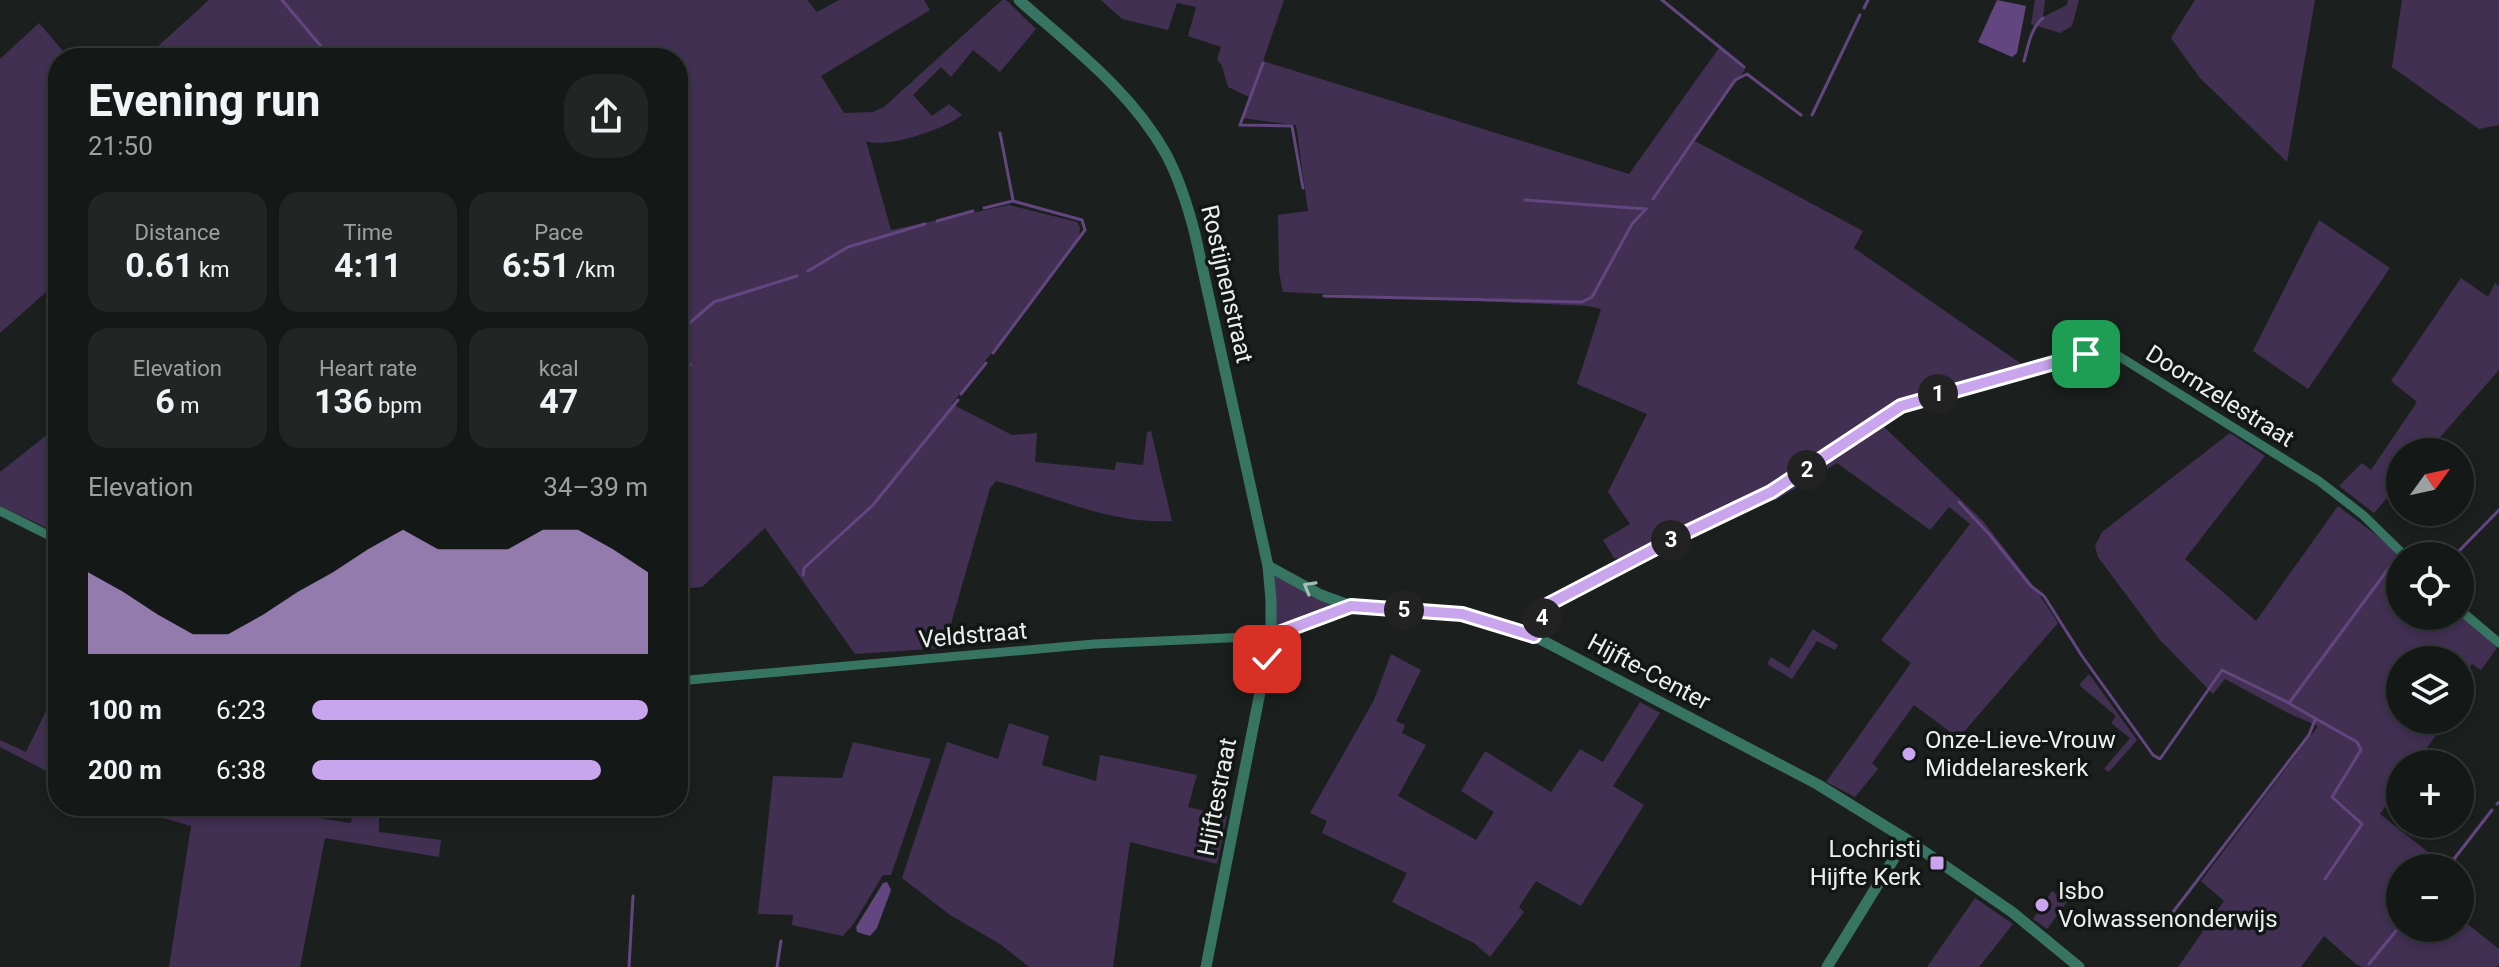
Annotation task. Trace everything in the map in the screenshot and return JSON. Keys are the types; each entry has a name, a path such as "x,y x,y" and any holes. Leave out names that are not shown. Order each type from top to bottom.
{"street":[{"name":"Rostijnenstraat","path":"1019,0 1111,82 1151,131 1166,154 1183,191 1268,566 1271,636"},
{"name":"Doornzelestraat","path":"1534,636 1549,604 1771,492 1901,406 2102,351 2117,355 2319,481 2363,515 2391,542"},
{"path":"0,511 48,535"},
{"name":"Hijfte-Center","path":"1268,566 1321,595 1351,606 1462,614 1534,636 1817,784 1906,839 2012,912 2079,967"},
{"name":"Hijfte-Center","path":"1271,636 1351,606"},
{"path":"2474,622 2499,643"},
{"name":"Veldstraat","path":"688,680 1094,644 1271,636"},
{"name":"Hijftestraat","path":"1206,967 1271,636"},
{"path":"1827,967 1906,839"}],"shaded area":[{"path":"209,0 807,0 817,12 839,0 924,0 930,10 821,76 844,113 873,112 884,107 1002,0 1006,0 1036,29 1000,72 973,50 951,77 941,67 913,95 932,116 949,104 962,115 916,136 887,142 866,141 891,230 1009,205 1077,222 1079,239 952,404 1012,435 1037,433 1035,462 1115,470 1116,462 1143,465 1147,432 1151,431 1172,521 1127,519 1105,514 996,481 990,488 944,648 855,654 765,528 702,587 688,588 688,48 156,48"},
{"path":"1101,0 1284,0 1263,61 1629,174 1719,48 1745,70 1693,140 1863,231 1854,248 2023,365 1903,399 1778,482 1620,559 1614,558 1603,540 1630,524 1608,492 1647,414 1577,384 1601,309 1283,292 1279,272 1278,215 1308,211 1296,125 1242,118 1249,97 1228,87 1217,59 1221,47 1188,36 1196,7 1177,3 1168,30 1122,19"},
{"path":"1997,0 2026,6 2017,53 2012,57 1978,42"},
{"path":"2035,0 2045,0 2043,17 2067,5 2068,0 2079,0 2072,26 2060,33 2031,24"},
{"path":"2195,0 2315,0 2287,162 2200,78 2171,38"},
{"path":"2402,0 2499,0 2499,125 2479,129 2392,67"},
{"path":"39,23 60,48 48,48 48,294 46,292 0,333 0,59"},
{"path":"2319,220 2390,268 2308,389 2253,351"},
{"path":"2461,278 2488,297 2495,283 2499,286 2499,370 2439,438 2393,438 2417,402 2391,381"},
{"path":"1882,425 1983,521 2058,623 1950,748 1941,741 1949,731 1914,705 1872,763 1878,769 1855,797 1826,782 1911,663 1881,640 1970,524 1949,507 1930,530 1837,463 1776,500 1763,501"},
{"path":"2230,433 2265,456 2185,559 2256,621 2338,506 2386,542 2386,630 2474,630 2474,625 2497,648 2481,670 2474,665 2474,646 2386,646 2386,734 2437,734 2425,750 2386,750 2386,806 2380,814 2386,819 2386,838 2410,838 2430,854 2386,854 2386,942 2474,942 2474,929 2499,949 2499,965 2363,967 2324,936 2301,967 2178,967 2224,901 2201,881 2318,726 2225,679 2213,694 2160,640 2098,557 2095,546 2102,532"},
{"path":"48,434 48,528 0,506 0,472"},
{"path":"2386,448 2386,499 2374,513 2339,486 2362,463 2371,470"},
{"path":"1268,566 1351,606 1271,636"},
{"path":"1813,629 1838,645 1835,650 1817,641 1792,679 1767,664 1771,657 1789,668"},
{"path":"1391,654 1421,670 1396,721 1405,725 1402,733 1426,745 1398,796 1476,840 1494,812 1461,791 1485,751 1551,792 1580,749 1603,762 1640,702 1660,713 1613,786 1644,805 1581,906 1536,881 1519,907 1524,912 1490,957 1474,943 1392,902 1407,873 1322,833 1327,821 1310,813 1374,700"},
{"path":"2089,674 2137,740 2109,772 2104,769 2130,738 2111,723 2116,716 2079,685"},
{"path":"48,707 48,772 0,747 0,740 26,752"},
{"path":"1009,723 1049,736 1042,765 1096,781 1100,755 1197,775 1188,807 1227,816 1217,864 1130,842 1113,967 1029,967 1000,944 950,915 902,878 947,742 998,759"},
{"path":"853,742 931,759 891,875 883,875 843,936 792,925 793,915 758,914 773,776 842,778"},
{"path":"156,816 304,816 351,823 352,816 392,816 379,817 379,832 441,840 439,857 325,838 300,967 169,967 191,826"},
{"path":"887,882 891,890 877,928 870,936 857,932 856,927 883,883"},
{"path":"2052,891 2067,902 2047,929 2033,919"},
{"path":"1975,898 2013,924 1979,967 1927,967"}],"waterway":[{"path":"282,0 323,48"},
{"path":"1662,0 1744,67"},
{"path":"1864,8 1868,0"},
{"path":"1812,115 1860,15"},
{"path":"2024,61 2033,32 2043,18"},
{"path":"1263,63 1240,125 1292,126 1303,188"},
{"path":"1653,199 1735,80 1747,74 1801,115"},
{"path":"1000,133 1013,200"},
{"path":"1525,200 1646,209"},
{"path":"984,208 1013,201 1082,220 1085,230 993,353"},
{"path":"1324,296 1582,302 1592,297 1632,224 1646,209"},
{"path":"937,221 973,211"},
{"path":"808,271 848,247 925,224"},
{"path":"688,324 714,302 797,276"},
{"path":"961,394 986,363"},
{"path":"803,575 804,568 873,505 958,400"},
{"path":"1959,502 2031,586 2044,596 2082,656 2153,755 2160,759 2222,670 2289,703 2386,572"},
{"path":"2468,542 2499,510"},
{"path":"2290,704 2357,742 2361,750 2332,797 2362,824 2325,879"},
{"path":"2173,912 2309,735 2315,720"},
{"path":"2458,854 2492,810"},
{"path":"629,967 633,896"},
{"path":"777,967 781,941"},
{"path":"2369,964 2387,942"}],"place":[{"name":"Onze-Lieve-Vrouw Middelareskerk","path":"1909,754"},
{"name":"Lochristi Hijfte Kerk","path":"1937,863"},
{"name":"Isbo Volwassenonderwijs","path":"2042,905"}],"route":[{"path":"1267,659 1271,636 1351,606 1462,614 1534,636 1549,604 1771,492 1901,406 2086,354"}]}
